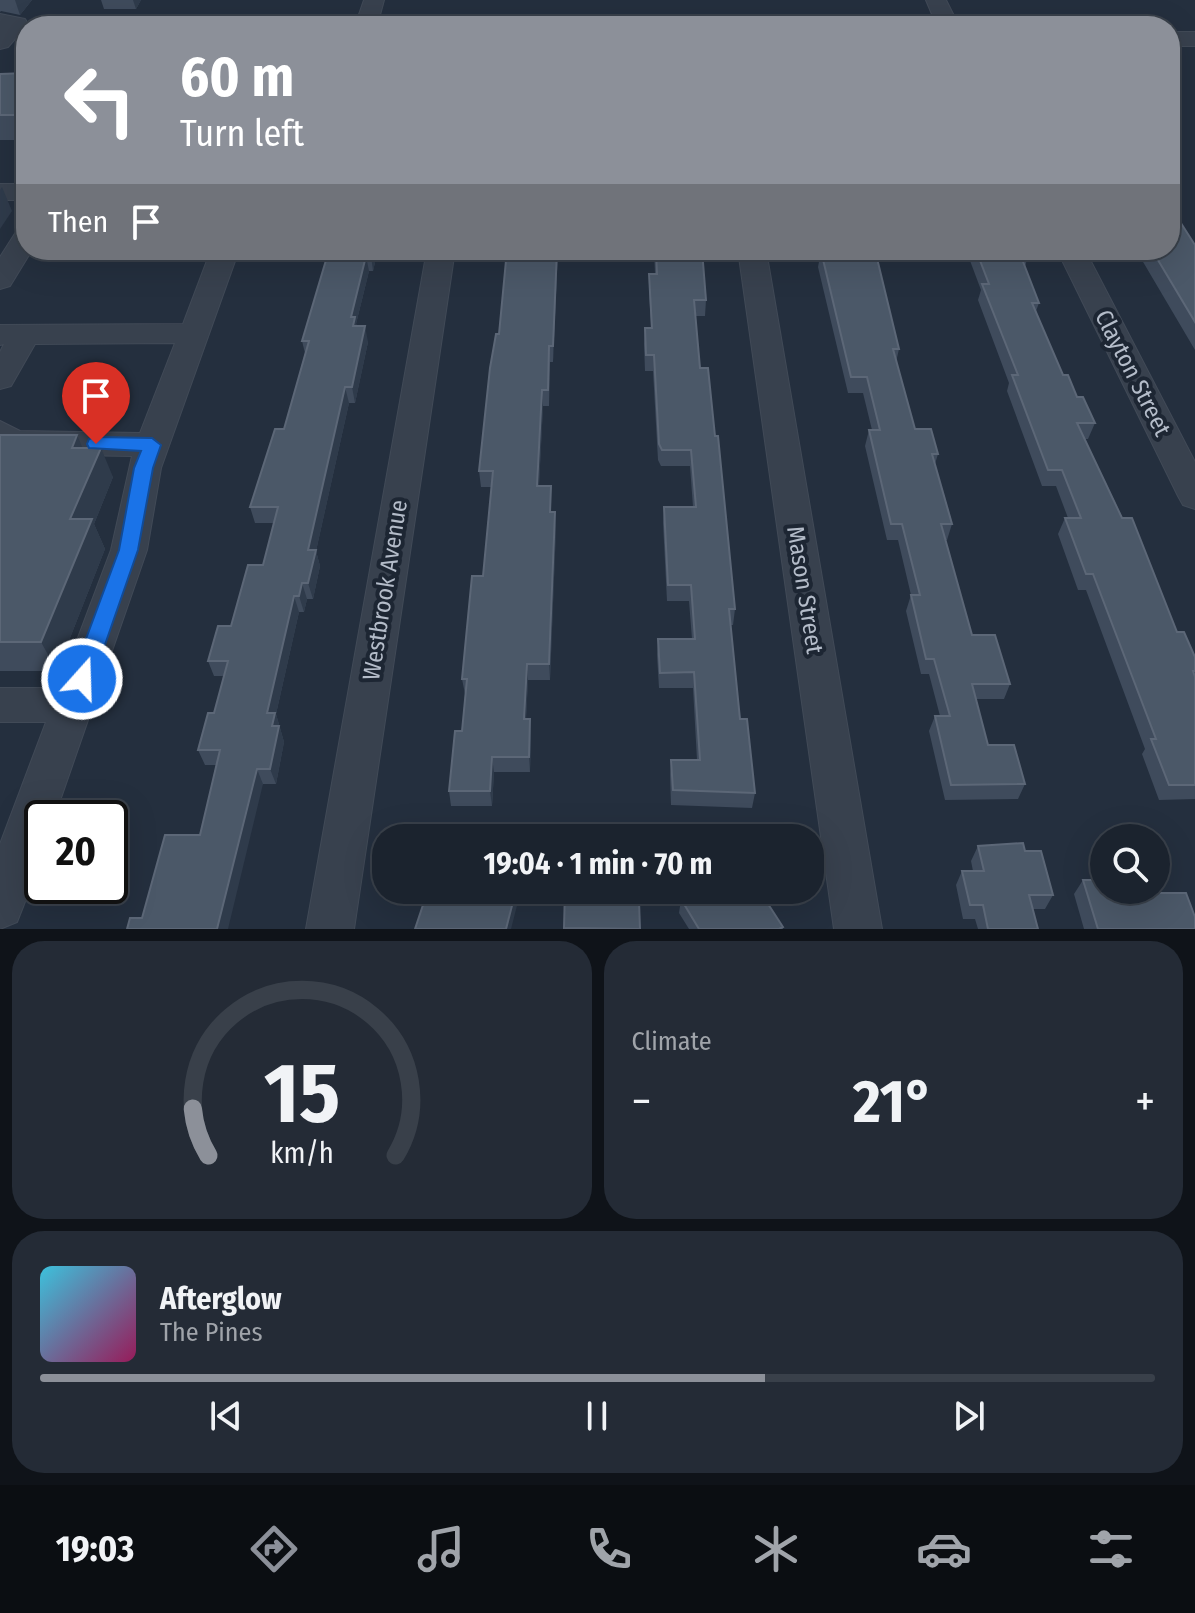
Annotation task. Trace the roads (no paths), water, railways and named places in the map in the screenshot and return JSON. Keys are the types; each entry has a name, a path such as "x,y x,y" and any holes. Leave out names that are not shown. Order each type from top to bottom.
{"street":[{"path":"0,42 16,25"},
{"path":"0,280 16,254"},
{"path":"0,906 129,550 144,468 221,260"},
{"name":"Westbrook Avenue","path":"330,929 439,260"},
{"name":"Mason Street","path":"754,260 858,929"},
{"name":"Clayton Street","path":"1076,260 1195,496"},
{"path":"0,379 13,335 194,333"},
{"path":"0,432 12,442 152,445"},
{"path":"0,705 73,705"}]}
